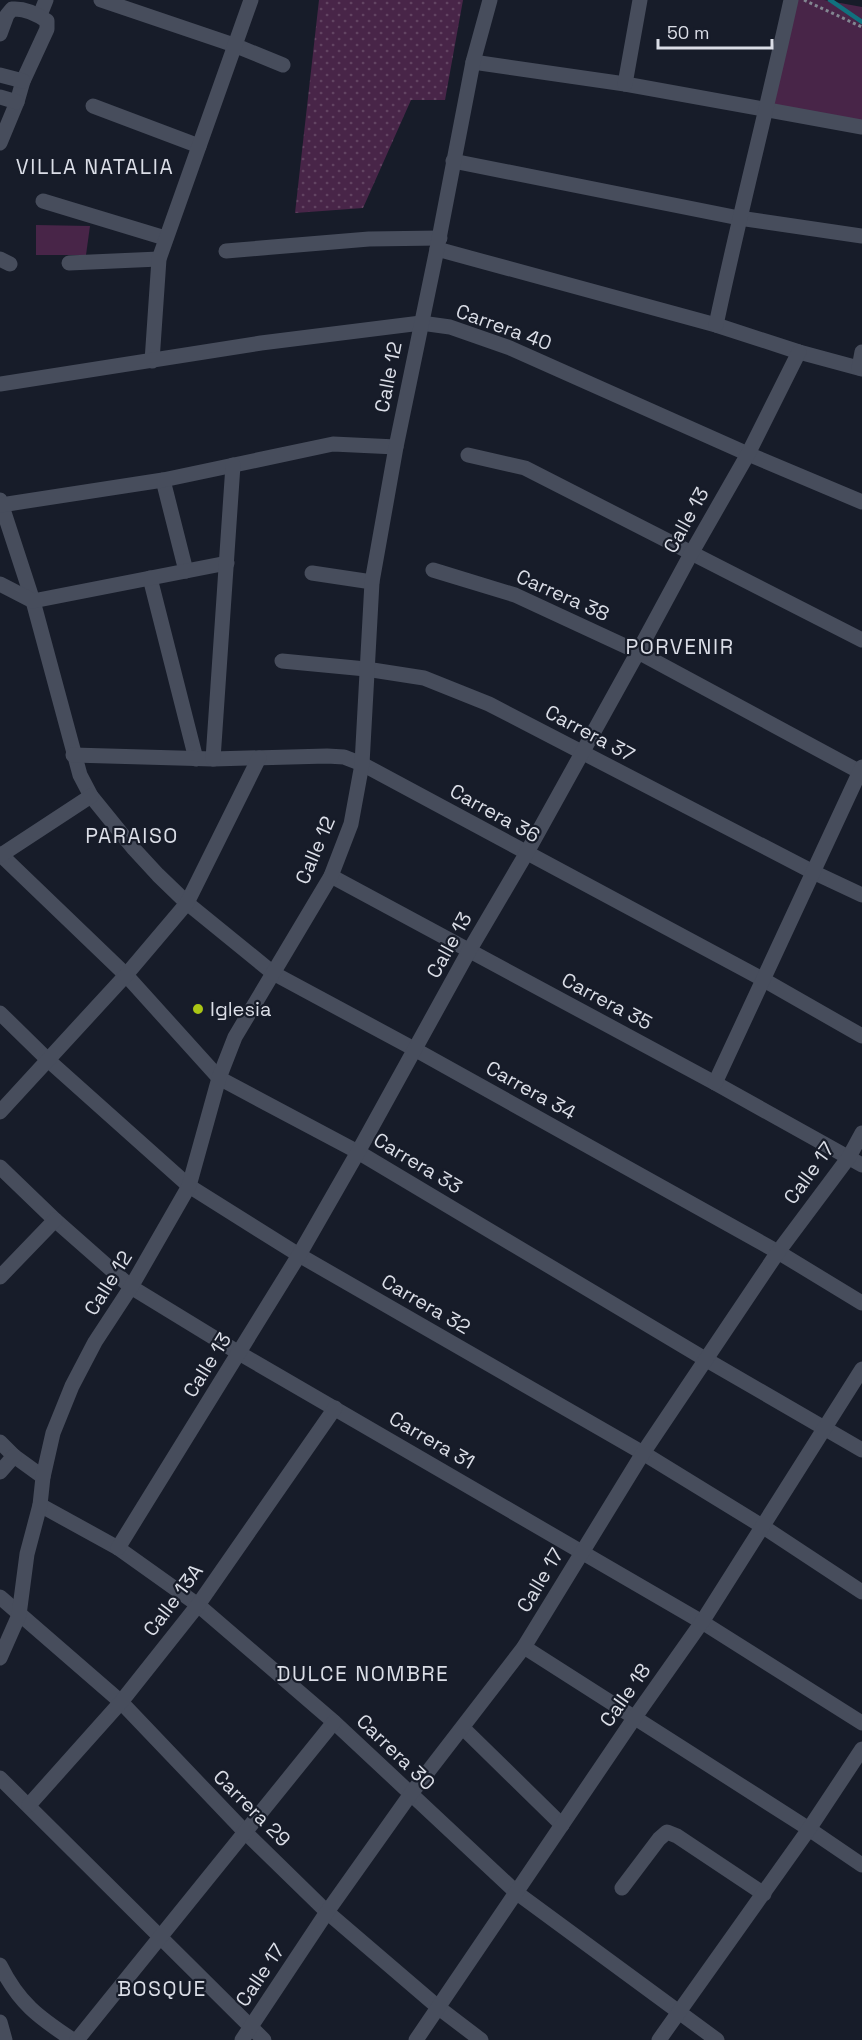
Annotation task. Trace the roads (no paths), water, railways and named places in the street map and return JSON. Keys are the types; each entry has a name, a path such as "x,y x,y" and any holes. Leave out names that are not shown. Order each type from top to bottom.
{"street":[{"path":"40,15 46,0"},
{"path":"101,0 145,7 283,65"},
{"path":"152,361 159,258 251,0"},
{"name":"Calle 12","path":"0,1658 19,1615 27,1554 40,1505 43,1477 53,1433 72,1386 95,1342 131,1287 189,1186 219,1078 235,1037 331,876 351,824 362,764 372,582 396,447 473,62 490,0"},
{"path":"625,84 640,0"},
{"path":"716,325 791,0"},
{"path":"0,34 7,15 12,9 40,15 47,21 47,29 23,81 0,142"},
{"path":"473,62 625,84 862,127"},
{"path":"0,75 23,81"},
{"path":"0,97 17,102"},
{"path":"93,106 199,146"},
{"path":"453,161 739,218 862,237"},
{"path":"43,201 165,238"},
{"path":"226,251 369,239 438,243 860,369 862,352"},
{"path":"69,263 159,258"},
{"name":"Carrera 40","path":"0,384 261,343 421,323 450,327 510,348 862,502"},
{"name":"Calle 13","path":"118,1548 299,1255 358,1152 748,454 799,352"},
{"path":"1,503 163,480 333,444 396,447"},
{"path":"468,455 525,468 862,640"},
{"path":"213,759 232,465"},
{"path":"163,480 186,571"},
{"name":"Carrera 34","path":"1,503 33,601 80,775 91,796 134,849 187,903 273,973 778,1252 862,1303"},
{"path":"0,584 33,601 227,563"},
{"name":"Carrera 38","path":"433,570 515,595 638,652 861,770"},
{"path":"312,573 372,582"},
{"path":"150,578 196,759"},
{"name":"Carrera 37","path":"282,661 366,669 424,678 489,704 813,872 862,894"},
{"name":"Carrera 36","path":"74,755 196,759 327,756 344,758 362,764 764,980 862,1036"},
{"path":"0,1112 126,975 187,903 260,758"},
{"path":"715,1083 861,770"},
{"path":"0,854 91,796"},
{"name":"Carrera 33","path":"0,854 126,975 219,1078 358,1152 862,1450"},
{"name":"Carrera 35","path":"331,876 855,1161"},
{"name":"Carrera 32","path":"0,1013 48,1060 189,1186 299,1255 643,1453 762,1526 862,1592"},
{"name":"Calle 17","path":"246,2034 327,1911 411,1795 524,1647 643,1453 705,1359 778,1252 855,1161 862,1133"},
{"name":"Carrera 31","path":"0,1167 55,1220 131,1287 239,1353 702,1622 862,1724"},
{"path":"0,1278 55,1220"},
{"name":"Calle 18","path":"416,2040 702,1622 862,1369"},
{"name":"Calle 13A","path":"29,1805 121,1702 198,1605 335,1408"},
{"path":"0,1442 14,1456 43,1477"},
{"path":"0,1472 14,1456"},
{"name":"Carrera 30","path":"40,1505 118,1548 198,1605 334,1722 517,1893 717,2040"},
{"name":"Carrera 29","path":"0,1596 121,1702 246,1833 327,1911 439,2008 481,2040"},
{"path":"524,1647 810,1829 862,1865"},
{"path":"0,1965 4,1983 22,2001 41,2019 75,2040 246,1833 334,1722"},
{"path":"463,1728 562,1825"},
{"path":"659,2040 810,1829 862,1749"},
{"path":"0,1778 161,1936 246,2034 264,2040"},
{"path":"622,1888 659,1839 667,1832 677,1836 764,1894"},
{"path":"0,2022 5,2040"}],"waterway":[{"path":"830,0 862,22"}],"place":[{"name":"Iglesia","path":"198,1009"}],"district":[{"name":"VILLA NATALIA","path":"95,166"},
{"name":"PORVENIR","path":"680,646"},
{"name":"PARAISO","path":"132,835"},
{"name":"DULCE NOMBRE","path":"363,1673"},
{"name":"BOSQUE","path":"162,1988"}]}
